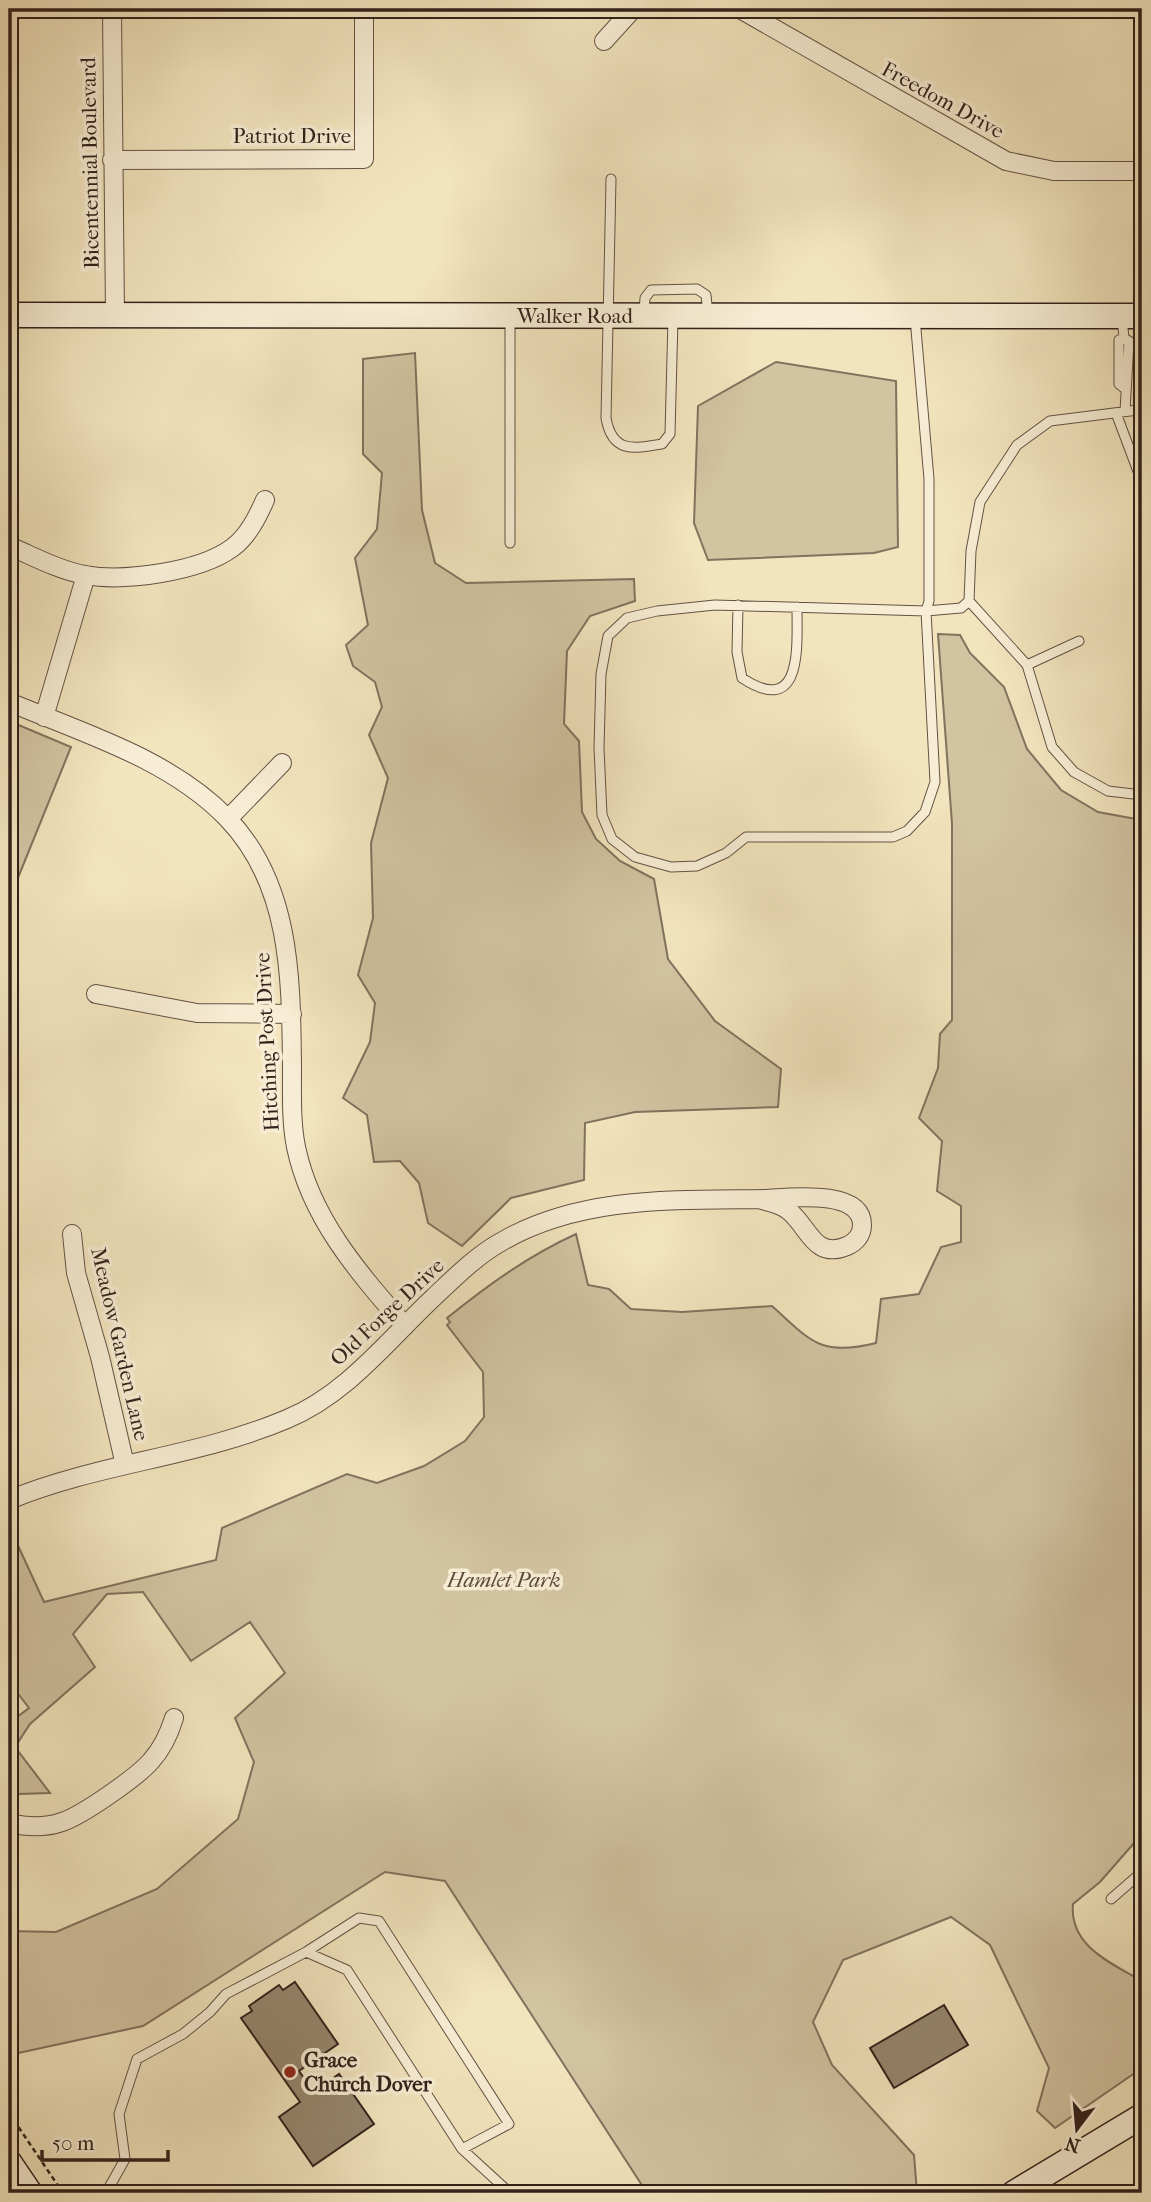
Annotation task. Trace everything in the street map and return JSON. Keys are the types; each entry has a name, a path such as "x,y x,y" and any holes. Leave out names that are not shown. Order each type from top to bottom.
{"street":[{"name":"Bicentennial Boulevard","path":"112,9 114,316"},
{"name":"Patriot Drive","path":"112,160 364,159 364,9"},
{"path":"604,41 633,9"},
{"name":"Freedom Drive","path":"740,9 1006,161 1054,171 1142,172"},
{"name":"Walker Road","path":"9,315 915,316 1129,323"},
{"path":"9,546 86,575 147,574 197,565 216,557 245,536 265,500"},
{"path":"44,717 86,575"},
{"name":"Hitching Post Drive","path":"9,702 156,766 185,783 228,819 247,845 275,897 288,957 296,1148 311,1193 329,1231 405,1326"},
{"path":"228,819 282,763"},
{"path":"96,994 197,1013 292,1014"},
{"name":"Old Forge Drive","path":"9,1500 44,1486 225,1440 287,1419 315,1405 370,1363 435,1296 498,1243 530,1227 585,1209 663,1200 758,1199 845,1200 858,1210 862,1223 860,1236 851,1244 838,1249 823,1248 811,1240 788,1210 758,1199"},
{"name":"Meadow Garden Lane","path":"72,1234 76,1273 100,1356 125,1465"},
{"path":"9,1823 40,1827 61,1822 82,1812 150,1763 169,1734 174,1718"},
{"path":"1014,2193 1142,2116"},
{"path":"9,2162 30,2193"}],"lane":[{"path":"611,179 607,316 608,433 616,442 635,448 662,444 670,434 673,316"},
{"path":"643,316 645,298 651,290 697,289 706,295 708,316"},
{"path":"510,316 510,544"},
{"path":"915,316 929,479 929,601 926,611 935,782 925,811 907,831 893,837 746,837 726,853 696,866 671,867 635,857 612,839 602,815 599,748 601,674 608,636 627,618 657,611 738,606 926,611 961,608 969,601"},
{"path":"1129,323 1119,340 1119,384 1125,388 1120,412 1142,482"},
{"path":"1142,415 1138,410 1050,421 1017,445 980,502 971,551 969,601 1027,665 1052,747 1074,772 1108,791 1142,795"},
{"path":"738,606 737,652 742,678 758,689 777,690 789,682 797,660 797,607"},
{"path":"1027,665 1079,641"},
{"path":"1111,1899 1142,1872"},
{"path":"106,2193 125,2159 120,2114 137,2059 183,2034 210,2012 226,1994 306,1952 359,1918 379,1921 509,2124 462,2149"},
{"path":"306,1952 346,1969 462,2149 510,2193"}],"path":[{"path":"9,2113 63,2193"}],"green space":[{"path":"415,353 422,510 435,563 466,583 634,579 635,601 590,616 567,651 564,724 579,741 582,812 596,839 620,861 654,879 668,959 715,1021 781,1069 778,1107 635,1112 585,1123 584,1180 511,1198 462,1246 428,1223 419,1183 400,1161 374,1162 367,1115 343,1098 370,1042 375,1003 358,975 373,918 371,843 388,778 369,735 382,707 375,682 353,666 346,645 368,625 355,558 377,529 382,473 363,454 363,359"},
{"path":"776,362 896,381 898,547 874,553 708,560 694,523 698,406"},
{"name":"Hamlet Park","path":"938,634 960,635 970,653 1004,687 1027,749 1061,790 1098,812 1142,820 1142,1834 1100,1882 1073,1904 1074,1919 1085,1942 1105,1960 1142,1981 1142,2068 1055,2128 1037,2111 1049,2068 990,1945 951,1917 843,1960 813,2022 832,2065 914,2155 917,2193 647,2193 445,1881 385,1872 143,2026 9,2055 9,1931 56,1932 157,1889 238,1819 254,1762 235,1718 285,1673 250,1622 191,1661 143,1592 107,1594 73,1634 95,1667 30,1724 15,1747 50,1793 18,1794 9,1790 9,1723 29,1708 9,1682 9,1526 44,1602 216,1560 222,1528 347,1474 377,1483 424,1466 465,1441 484,1417 483,1372 447,1325 450,1322 447,1318 509,1272 576,1234 588,1285 609,1289 631,1309 682,1312 772,1306 807,1337 829,1347 842,1348 876,1343 881,1299 919,1294 941,1247 961,1242 961,1206 937,1191 942,1141 919,1118 938,1068 940,1034 952,1020 952,824"},
{"path":"9,721 71,747 9,900"}],"building":[{"name":"Grace Church Dover","path":"295,1982 338,2044 299,2071 314,2092 339,2074 374,2124 313,2166 279,2117 300,2102 241,2018 252,2011 249,2006 279,1985 283,1990"},
{"path":"944,2005 968,2045 894,2088 870,2048"}],"place":[{"name":"Grace Church Dover","path":"290,2072"}]}
